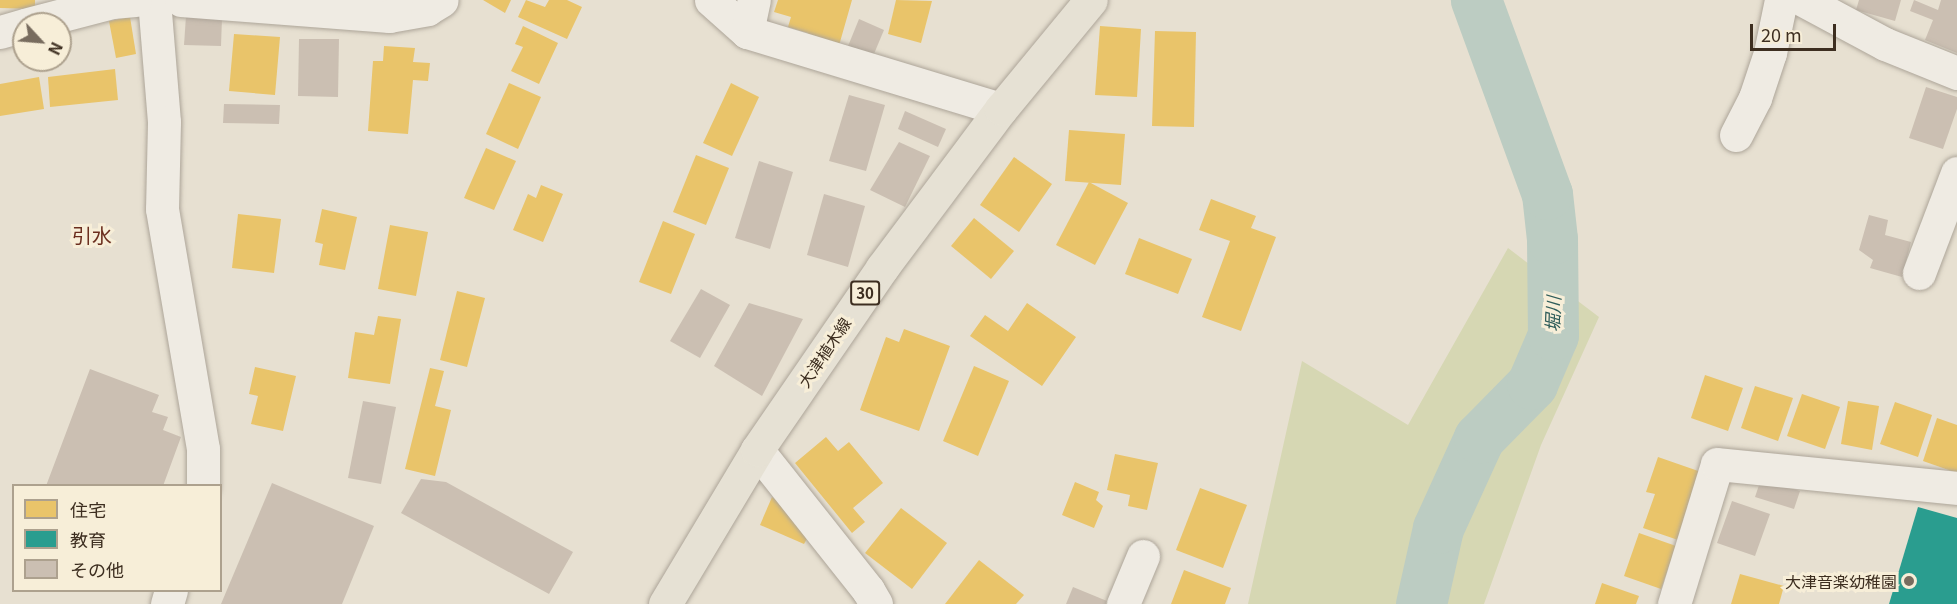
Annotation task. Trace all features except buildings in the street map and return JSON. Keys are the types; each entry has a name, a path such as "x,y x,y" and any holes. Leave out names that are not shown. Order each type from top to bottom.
{"main road":[{"name":"大津植木線","path":"665,604 757,450 882,268 1001,109 1091,0"}],"street":[{"path":"63,12 112,2 135,0"},
{"path":"154,0 164,122 162,209 203,449 203,484"},
{"path":"181,0 389,16 427,9 442,0"},
{"path":"711,0 747,32 1001,109"},
{"path":"747,32 754,0"},
{"path":"1736,135 1755,98 1770,54 1781,0"},
{"path":"1803,0 1885,44 1957,73"},
{"path":"1919,273 1957,172"},
{"path":"757,450 868,590 876,604"},
{"path":"1674,604 1717,464 1957,488"},
{"path":"1123,604 1143,556"}],"green space":[{"path":"1508,248 1599,317 1541,445 1484,604 1248,604 1302,361 1408,425"}],"waterway":[{"name":"堀川","path":"1421,604 1438,528 1479,438 1532,384 1553,335 1552,239 1547,194 1476,0"}],"place":[{"name":"大津音楽幼稚園","path":"1909,581"}],"district":[{"name":"引水","path":"92,234"}]}
